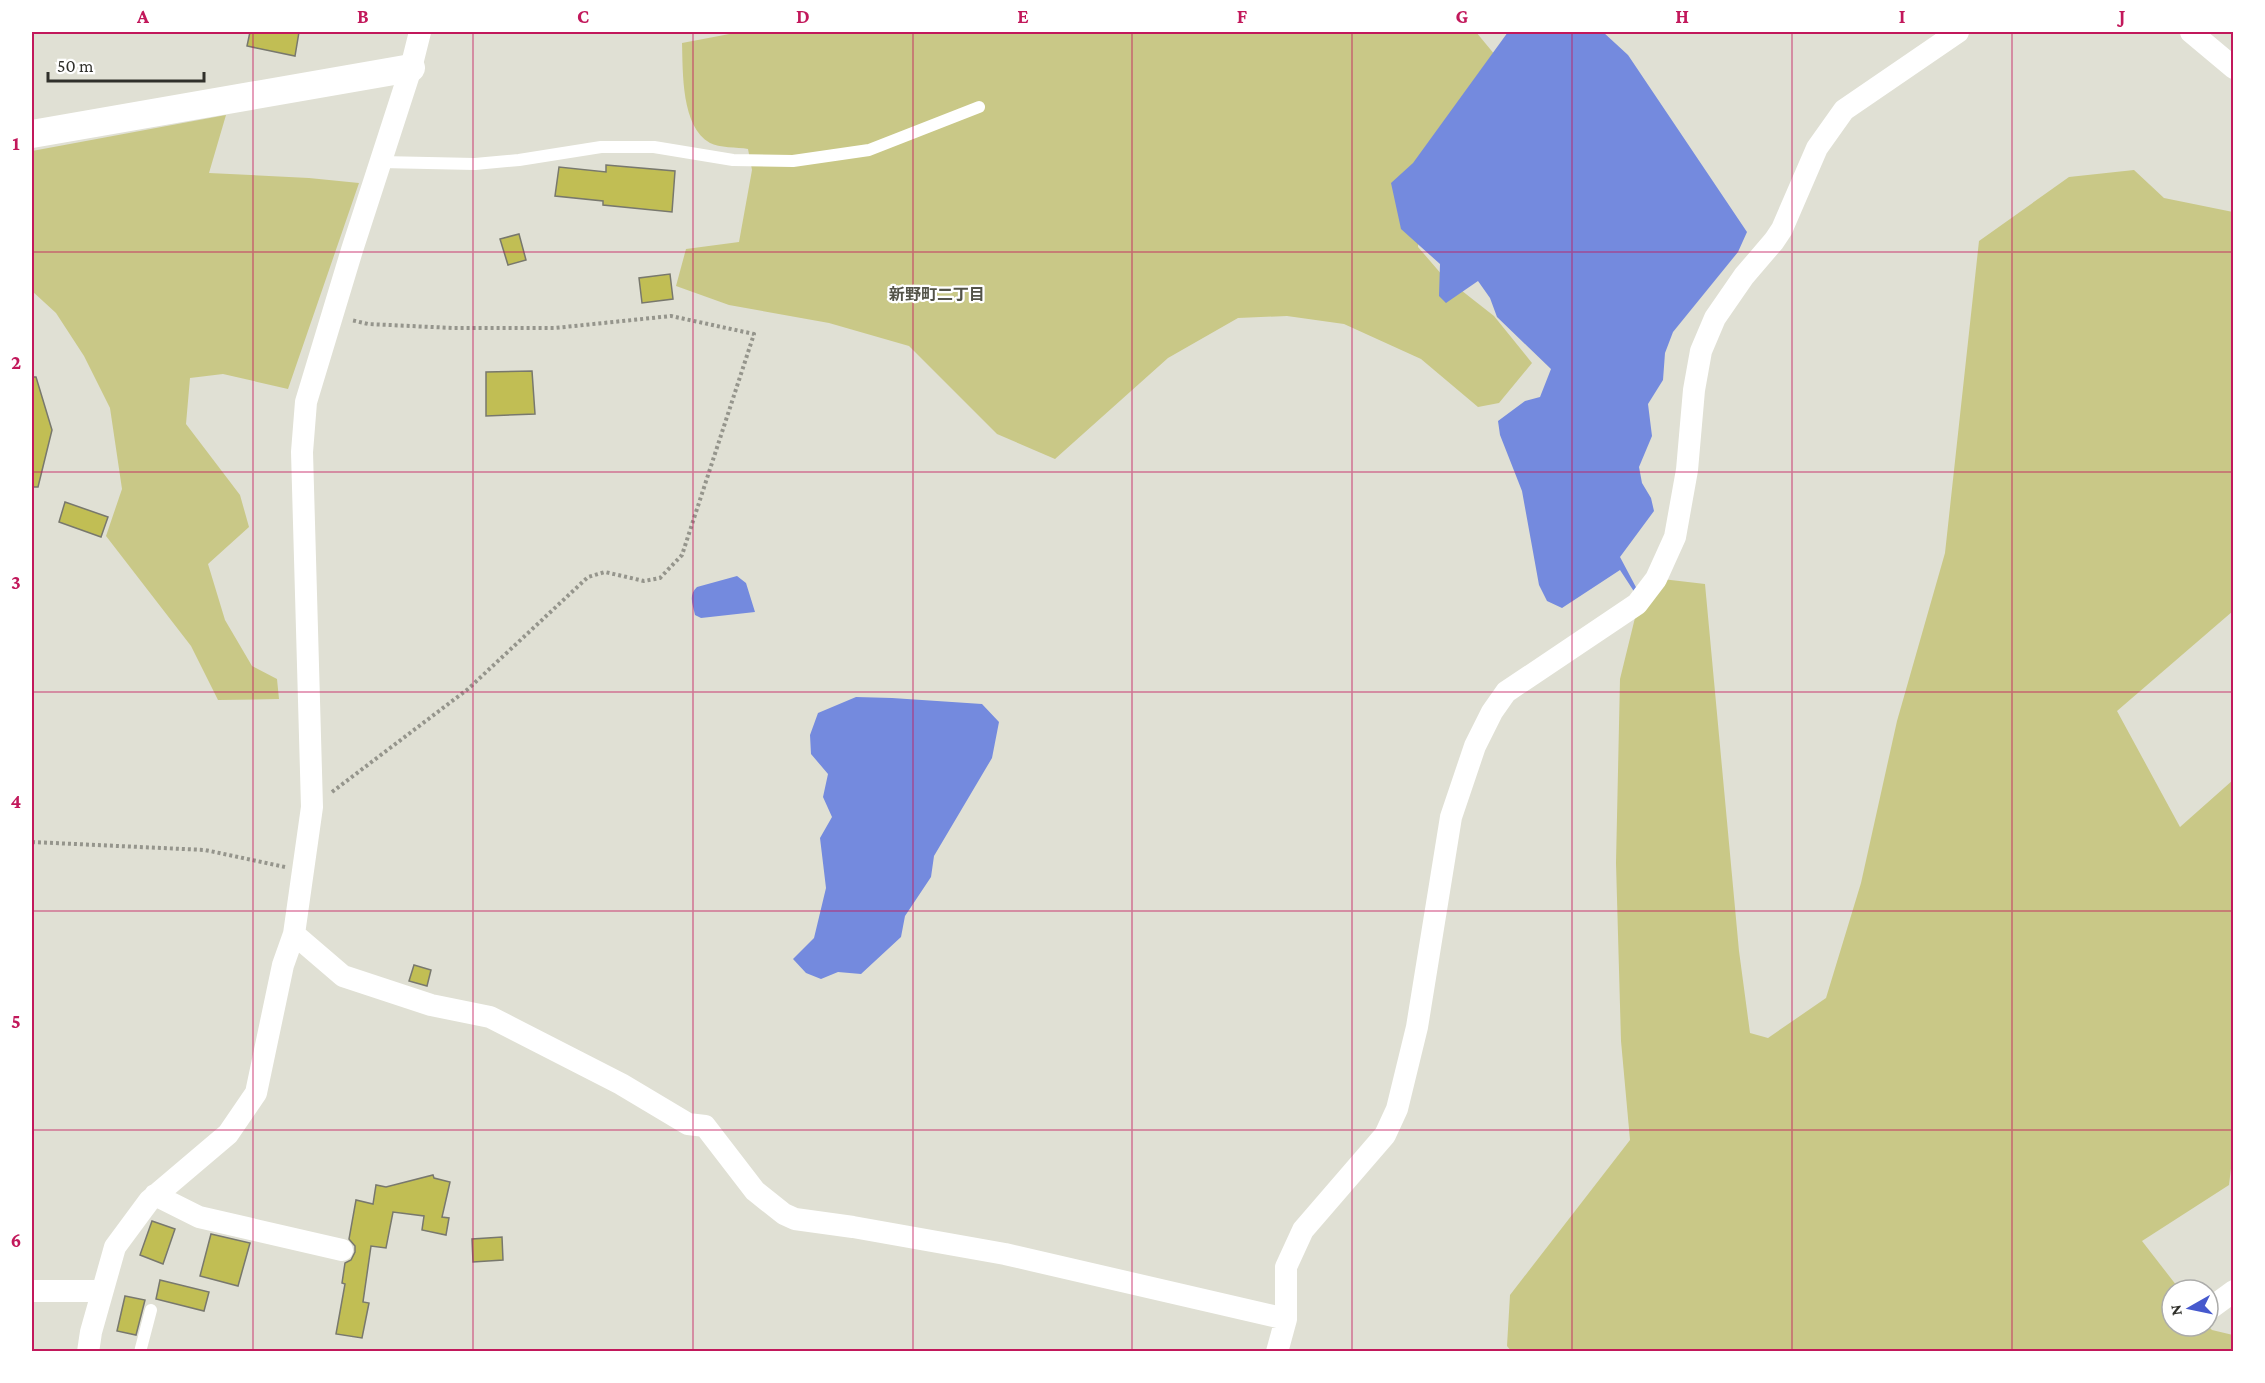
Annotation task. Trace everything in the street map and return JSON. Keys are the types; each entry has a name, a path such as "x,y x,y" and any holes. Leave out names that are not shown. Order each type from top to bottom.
{"street":[{"path":"88,1352 90,1332 115,1247 155,1195 228,1134 256,1093 283,964 294,934 312,807 302,452 306,402 411,68 420,32"},
{"path":"1277,1352 1286,1319 1286,1267 1303,1230 1385,1135 1397,1109 1418,1027 1451,817 1475,746 1492,712 1506,692 1637,604 1656,579 1676,537 1687,470 1694,390 1701,351 1715,318 1744,276 1774,242 1782,229 1817,148 1844,110 1958,32"},
{"path":"2191,32 2234,68"},
{"path":"32,134 411,68"},
{"path":"294,934 343,976 431,1005 490,1017 621,1084 688,1124 705,1126 755,1191 784,1214 795,1219 1005,1254 1286,1319"},
{"path":"155,1195 199,1217 342,1250"},
{"path":"32,1291 102,1291"},
{"path":"2220,1301 2234,1291"}],"lane":[{"path":"381,162 475,164 519,160 601,147 654,147 733,160 793,161 869,150 979,107"},
{"path":"140,1352 151,1310"}],"path":[{"path":"312,807 468,689 588,577 605,572 644,581 660,578 682,555 754,334 671,316 555,328 368,324 332,316"},
{"path":"32,842 205,850 303,871"}],"shaded area":[{"path":"740,32 1476,32 1500,61 1420,218 1418,247 1443,276 1494,316 1532,363 1499,403 1478,407 1421,359 1344,324 1287,316 1238,318 1168,358 1055,459 997,434 909,346 829,323 729,305 676,286 686,249 739,242 752,170 748,149 714,145 701,135 694,125 685,98 682,43"},
{"path":"226,115 209,173 359,183 288,389 223,374 190,378 186,424 240,495 249,527 208,564 225,620 252,666 277,679 279,699 218,700 191,646 106,536 122,489 110,408 84,356 56,313 32,291 32,151"},
{"path":"2134,170 2164,198 2233,212 2233,611 2117,711 2180,827 2233,780 2234,1144 2229,1185 2142,1241 2171,1278 2160,1278 2160,1338 2220,1338 2220,1332 2233,1335 2233,1351 1512,1352 1507,1346 1510,1295 1630,1140 1621,1041 1616,863 1620,679 1645,577 1705,584 1739,951 1750,1033 1768,1038 1826,998 1861,883 1897,721 1945,553 1979,241 2069,177"}],"water":[{"path":"1508,32 1603,32 1628,55 1747,232 1738,252 1673,332 1665,353 1663,380 1648,404 1652,436 1639,467 1642,483 1651,498 1654,511 1620,557 1638,591 1635,593 1620,570 1562,608 1547,601 1539,585 1522,491 1500,435 1498,421 1525,401 1540,397 1551,369 1497,317 1490,298 1478,281 1446,303 1439,296 1440,264 1401,229 1391,183 1413,163"},
{"path":"737,576 746,583 755,612 701,618 695,615 692,597 697,587"},
{"path":"856,697 982,704 999,722 992,758 934,856 931,877 905,916 901,937 861,974 838,972 821,979 806,973 793,959 814,938 826,888 820,838 832,817 823,797 828,774 811,754 810,735 818,713"}],"building":[{"path":"250,32 299,32 295,56 247,46"},
{"path":"606,165 675,171 672,212 603,205 603,201 555,196 559,167 606,172"},
{"path":"519,234 526,260 508,265 500,239"},
{"path":"670,274 673,299 642,303 639,278"},
{"path":"532,371 535,414 486,416 486,372"},
{"path":"32,377 36,377 52,430 38,487 32,487"},
{"path":"65,502 108,517 101,537 59,522"},
{"path":"414,965 431,970 427,986 409,981"},
{"path":"433,1175 434,1178 450,1182 442,1217 449,1218 446,1235 422,1230 424,1216 393,1212 386,1248 371,1246 363,1302 369,1303 362,1338 336,1334 345,1284 342,1283 345,1263 351,1260 355,1252 355,1246 349,1239 356,1200 373,1204 376,1185 386,1187"},
{"path":"152,1221 175,1229 163,1264 140,1255"},
{"path":"211,1234 250,1243 238,1286 200,1276"},
{"path":"502,1237 503,1260 473,1262 472,1239"},
{"path":"160,1280 209,1292 204,1311 156,1299"},
{"path":"125,1296 145,1300 136,1335 117,1331"}],"district":[{"name":"新野町二丁目","path":"937,294"}]}
